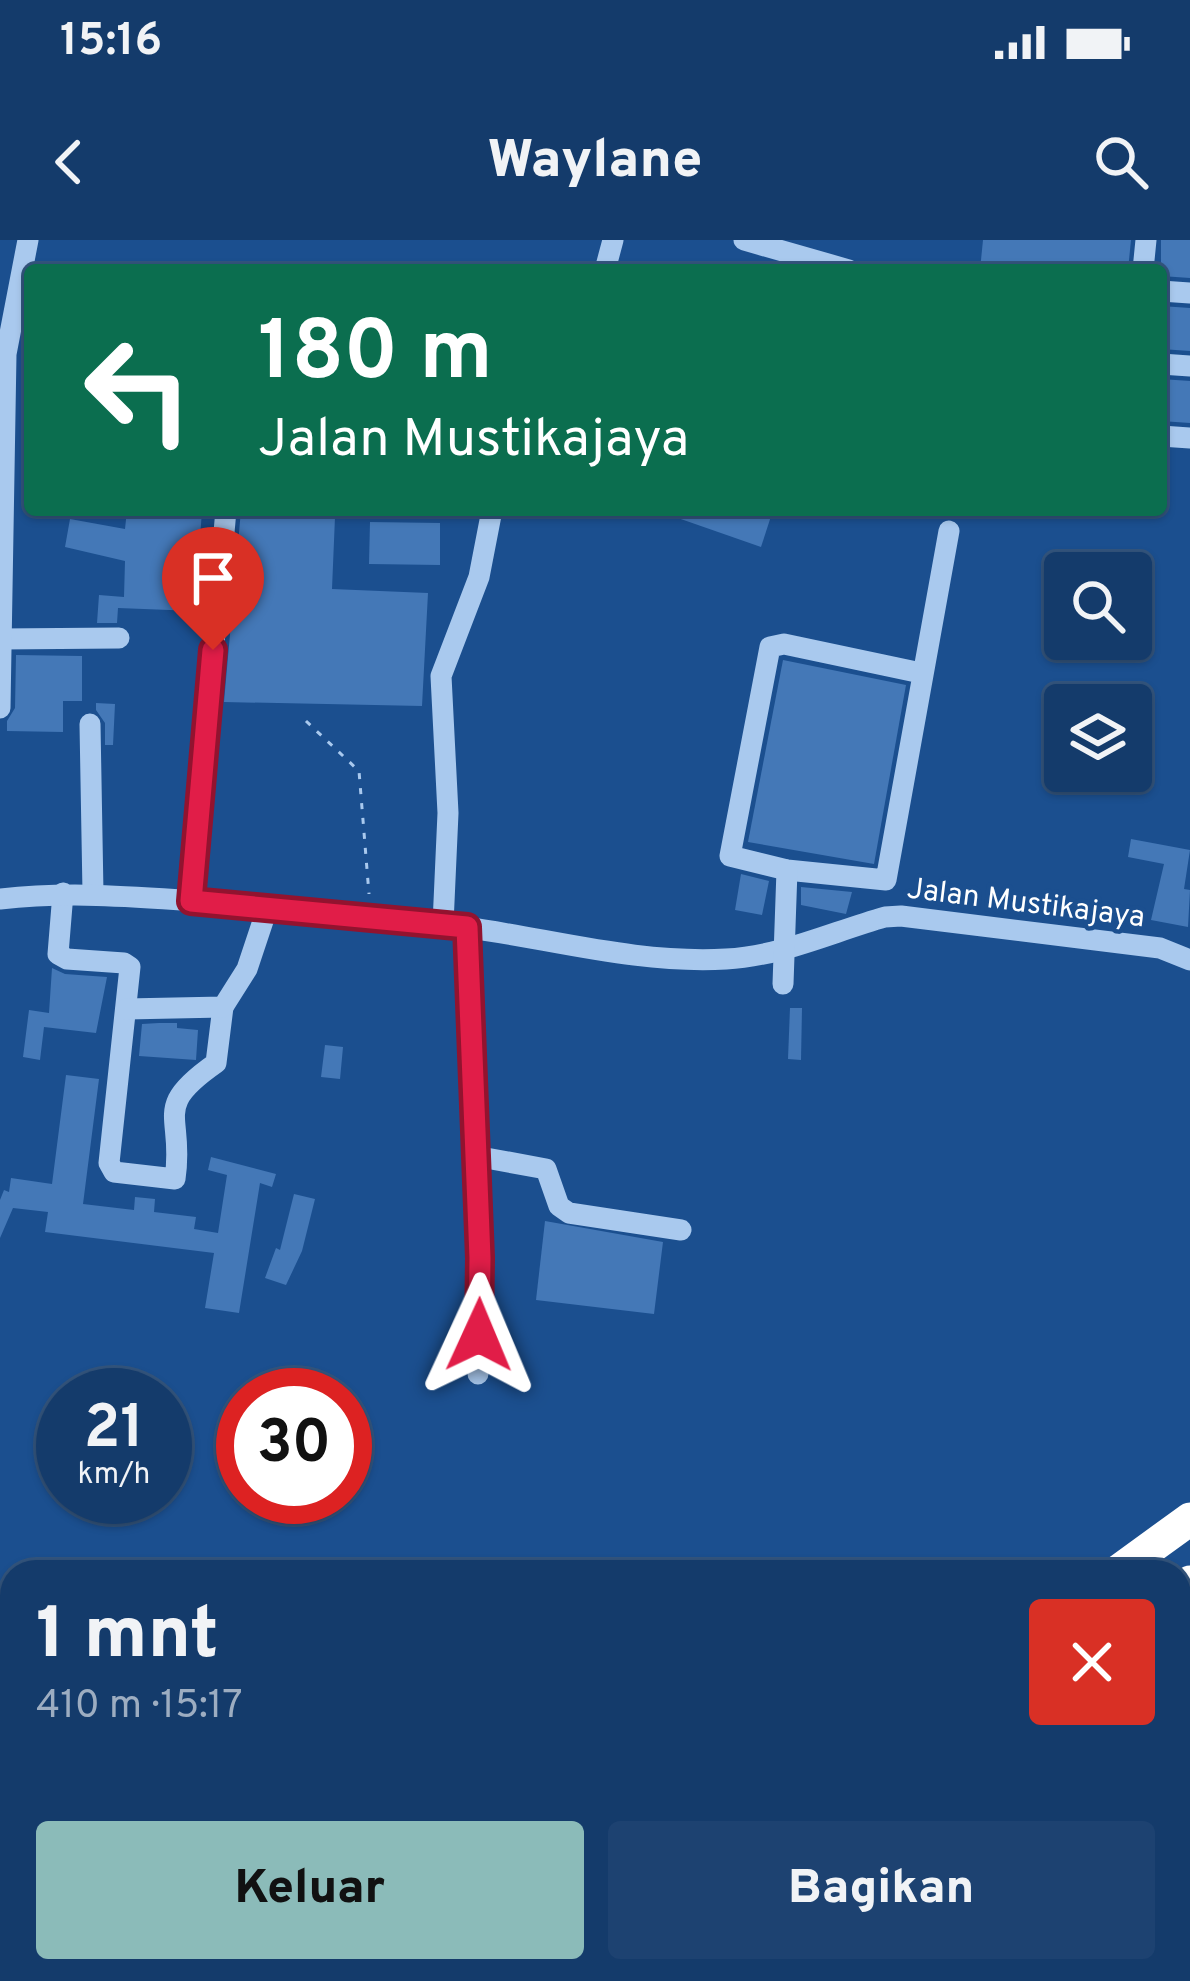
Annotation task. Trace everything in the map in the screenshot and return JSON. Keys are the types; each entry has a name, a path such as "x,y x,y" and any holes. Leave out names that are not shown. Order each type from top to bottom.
{"highway":[{"path":"1135,1560 1190,1522"},
{"path":"1156,1560 1190,1522"}],"street":[{"path":"0,708 6,355 28,240"},
{"path":"744,240 828,264"},
{"path":"191,901 225,516"},
{"path":"443,924 448,813 441,676 479,577 491,516"},
{"path":"921,673 784,644 770,647 730,851 735,858 787,870 886,880 949,531"},
{"path":"0,639 119,638"},
{"path":"90,724 93,893"},
{"path":"783,984 787,870"},
{"path":"63,893 58,954 130,967 110,1168 170,1180 176,1172 175,1102 189,1082 216,1063 223,1007 247,969 268,906"},
{"name":"Jalan Mustikajaya","path":"0,898 93,893 268,906 467,927 608,953 680,959 729,958 785,949 859,924 901,916 1160,948 1190,960"},
{"path":"467,927 480,1258 478,1374"},
{"path":"126,1009 223,1007"},
{"path":"475,1156 546,1169 559,1206 569,1213 681,1230"}],"path":[{"path":"306,721 359,771 368,886"}],"building":[{"path":"983,240 1131,240 1129,264 981,264"},
{"path":"1161,240 1190,240 1190,278 1167,276 1167,264 1161,264"},
{"path":"1167,306 1190,308 1190,351 1167,349"},
{"path":"1167,379 1190,381 1190,423 1167,421"},
{"path":"126,516 202,516 195,611 118,608 117,623 97,623 99,595 124,597 125,561 65,547 70,519 125,529"},
{"path":"240,516 335,517 332,589 428,593 422,706 224,702"},
{"path":"672,516 771,516 761,547"},
{"path":"370,522 440,523 440,565 369,564"},
{"path":"16,655 82,656 82,701 63,701 63,732 7,731 15,708"},
{"path":"783,660 906,685 874,864 748,842"},
{"path":"96,703 115,704 113,745 105,745 105,723"},
{"path":"1131,839 1190,850 1184,889 1190,890 1188,927 1151,920 1164,864 1128,857"},
{"path":"741,874 769,881 762,915 735,910"},
{"path":"801,887 852,892 846,914 801,905"},
{"path":"52,968 65,974 107,977 96,1033 44,1027 40,1060 23,1057 29,1010 49,1013"},
{"path":"790,1008 802,1008 801,1060 788,1059"},
{"path":"177,1023 177,1028 198,1030 196,1060 139,1056 142,1024"},
{"path":"325,1045 343,1047 340,1079 321,1077"},
{"path":"66,1075 99,1079 83,1204 134,1210 135,1197 155,1199 154,1212 196,1217 194,1229 218,1233 227,1175 208,1170 211,1157 276,1174 272,1187 260,1183 239,1313 205,1308 214,1253 45,1232 48,1212 13,1208 0,1238 0,1200 4,1190 9,1192 11,1178 52,1184"},
{"path":"294,1194 315,1199 302,1251 286,1285 265,1278 276,1248 280,1250"},
{"path":"545,1221 663,1242 654,1314 536,1300"}],"route":[{"path":"213,650 191,901 467,927 479,1335"}]}
